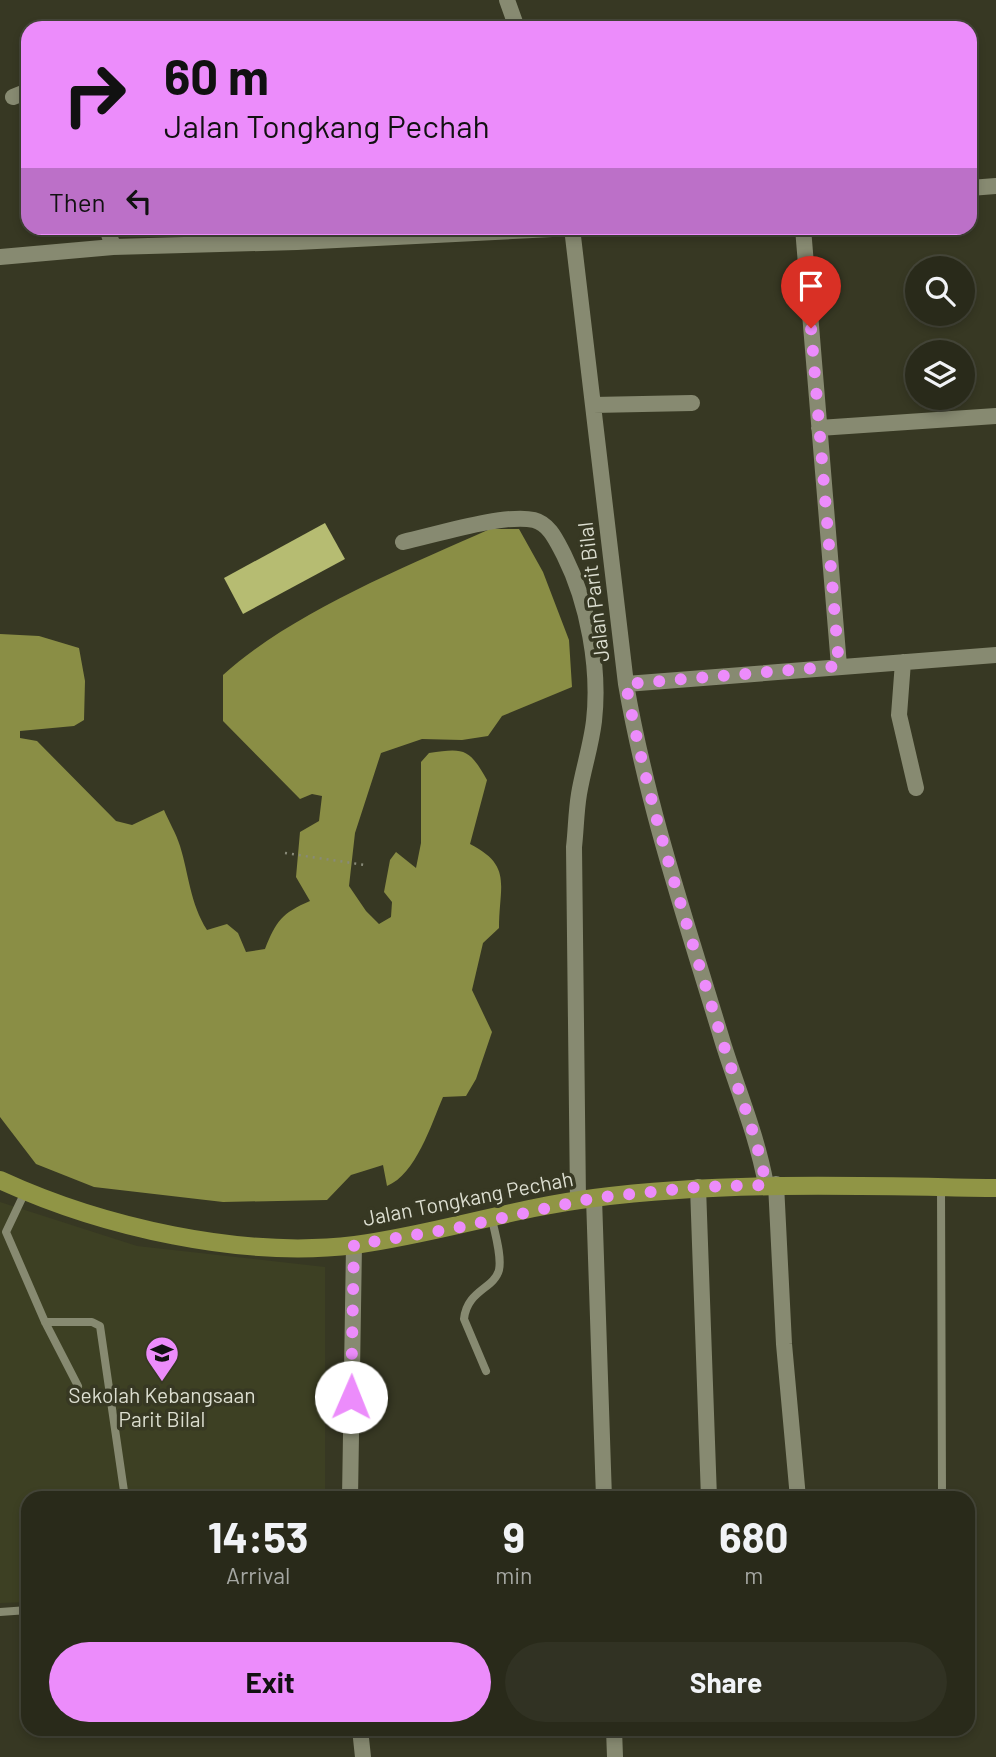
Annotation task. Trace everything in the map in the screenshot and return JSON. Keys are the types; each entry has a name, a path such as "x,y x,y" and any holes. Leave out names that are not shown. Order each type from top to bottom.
{"main road":[{"name":"Jalan Tongkang Pechah","path":"0,1180 94,1218 200,1239 272,1245 354,1245 586,1199 698,1187 771,1185 996,1188"}],"street":[{"path":"507,0 514,21"},
{"path":"977,187 996,186"},
{"path":"109,235 113,247"},
{"path":"0,257 113,247 434,235"},
{"name":"Jalan Parit Bilal","path":"573,235 626,684 637,745 662,839 725,1047 771,1185 797,1491"},
{"path":"804,235 839,666"},
{"path":"593,405 692,403"},
{"path":"818,428 996,416"},
{"path":"403,542 508,519 535,520 552,532 571,569 590,641 595,686 594,721 578,797 574,847 586,1199 604,1491"},
{"path":"626,684 839,666 902,669 996,655"},
{"path":"902,669 899,715 916,788"},
{"path":"698,1187 709,1491"},
{"path":"350,1491 354,1245"},
{"path":"361,1736 363,1757"},
{"path":"614,1736 615,1757"}],"lane":[{"path":"941,1187 942,1491"},
{"path":"25,1192 6,1232 45,1322 78,1386"},
{"path":"486,1371 464,1319 475,1294 498,1274 492,1219"},
{"path":"45,1322 92,1322 100,1326 124,1491"},
{"path":"0,1612 21,1611"}],"path":[{"path":"285,853 365,865"}],"shaded area":[{"path":"490,529 519,529 543,572 569,640 572,687 502,716 488,736 462,740 422,739 381,753 355,833 349,886 366,911 379,924 391,917 392,902 384,892 390,860 396,852 416,868 421,843 421,762 429,753 441,751 458,751 470,756 487,780 470,844 493,860 501,878 501,888 499,928 483,943 472,990 492,1032 476,1079 466,1096 443,1097 421,1148 397,1180 387,1186 383,1165 351,1175 327,1200 223,1202 94,1187 36,1164 0,1117 0,634 39,636 79,648 85,681 84,720 74,726 20,731 20,738 37,741 116,821 132,825 164,810 178,841 193,899 207,930 227,924 238,933 246,952 265,949 281,919 310,901 296,877 300,832 319,821 322,796 312,794 300,799 223,721 223,675 281,631 315,612 350,593"},
{"name":"Sekolah Kebangsaan Parit Bilal","path":"0,1202 137,1246 325,1267 325,1491 21,1491 21,1602 0,1603"}],"building":[{"path":"325,523 345,559 243,614 224,578"}],"place":[{"name":"Sekolah Kebangsaan Parit Bilal","path":"162,1383"}],"route":[{"path":"351,1397 354,1245 456,1228 578,1200 698,1187 766,1185 759,1145 725,1047 662,839 637,745 626,684 839,666 811,328"}]}
